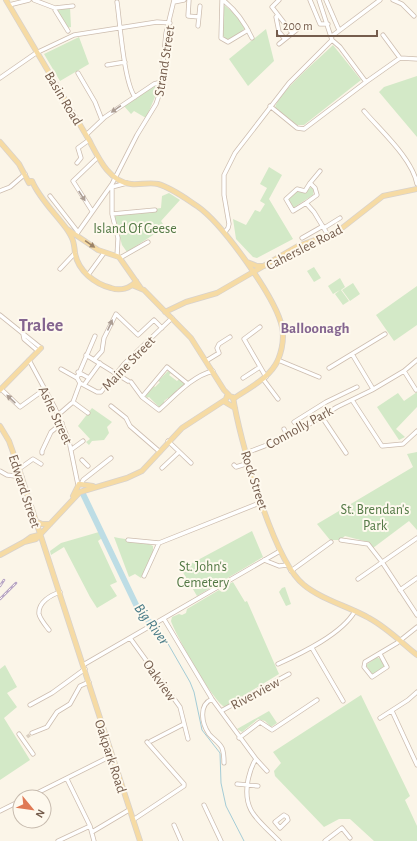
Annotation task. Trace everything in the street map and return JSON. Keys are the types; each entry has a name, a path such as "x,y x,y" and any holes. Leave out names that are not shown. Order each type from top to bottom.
{"main road":[{"name":"Basin Road","path":"6,0 36,53 86,135 100,163 114,177"},
{"path":"0,142 66,228 74,241"},
{"path":"0,555 31,537 39,535 81,487 95,487 127,478 138,474 148,467 168,441 182,428 217,405 239,394 264,378 278,360 282,343 282,327 275,308 225,232 206,213 165,187 153,183 127,184 114,177"},
{"name":"Caherslee Road","path":"165,312 186,302 217,293 298,246 343,228 383,196 417,189"},
{"path":"66,228 77,233 104,253 120,257"},
{"path":"77,233 74,241 75,253 80,264 95,283 116,290 132,286 140,287"},
{"name":"Rock Street","path":"120,257 121,262 140,287 191,338 235,408 246,453 262,502 280,551 290,571 297,580 309,590 372,620 417,655"},
{"path":"245,262 253,265 264,266"},
{"path":"132,286 136,281"},
{"path":"0,390 39,350"},
{"name":"Edward Street","path":"0,426 9,441 22,477 39,535"},
{"path":"35,521 42,524 50,524"},
{"name":"Oakpark Road","path":"39,535 60,592 140,841"}],"street":[{"path":"9,5 29,0"},
{"path":"34,0 55,8 73,6"},
{"path":"174,1 184,0"},
{"path":"189,0 188,16 199,18"},
{"path":"223,0 221,38 228,42 248,30"},
{"path":"223,0 232,7 252,38"},
{"path":"279,0 272,7 292,33"},
{"path":"310,0 320,24 328,24"},
{"path":"319,0 332,40 340,47 366,82"},
{"path":"326,0 339,30"},
{"path":"370,0 373,4"},
{"path":"225,232 229,224 224,185 225,170 239,145 289,83 332,40 339,30 380,0"},
{"path":"393,0 402,4 414,16"},
{"name":"Strand Street","path":"112,186 114,177 156,104 161,82 165,41 174,1"},
{"path":"117,2 125,62 131,92 135,97"},
{"path":"198,26 200,6"},
{"path":"55,8 68,30"},
{"path":"278,15 276,17 279,32 285,39"},
{"path":"0,78 36,53 74,35 157,22 170,23"},
{"path":"279,44 300,28"},
{"path":"383,35 400,58"},
{"path":"270,106 297,128 304,129 400,58 417,60"},
{"path":"107,65 125,62"},
{"path":"78,73 95,102 102,120"},
{"path":"86,135 102,120 154,84 161,82"},
{"path":"364,111 404,158 414,172 417,184"},
{"path":"77,163 81,158 78,148 90,142"},
{"path":"92,211 73,181 98,157"},
{"path":"310,183 315,188 317,195 293,211 286,199 296,189 305,191 310,183 320,171"},
{"path":"0,191 10,187 24,174"},
{"path":"50,196 77,233 105,191 112,186 127,184"},
{"path":"112,186 113,216 118,236 120,257 147,242"},
{"path":"105,191 111,192"},
{"path":"306,203 314,212 328,235"},
{"path":"113,216 155,210"},
{"path":"302,238 340,218"},
{"path":"60,268 75,253"},
{"path":"89,274 104,253"},
{"path":"94,360 102,351 104,338 116,314 138,334 154,320 162,328"},
{"path":"0,315 23,334 24,339 39,350"},
{"name":"Maine Street","path":"80,384 97,392 101,392 117,373 172,318"},
{"path":"260,327 244,339 260,367 264,378 278,399"},
{"path":"329,368 385,334"},
{"path":"77,378 78,372 95,336"},
{"path":"206,361 219,353 217,348 219,344 230,337"},
{"path":"352,354 373,389"},
{"path":"86,355 130,381 142,397 159,410 188,384 204,374 213,371"},
{"name":"Ashe Street","path":"29,360 62,423 72,450 76,473 81,487"},
{"path":"278,360 319,377"},
{"name":"Connolly Park","path":"246,453 288,437 337,407 404,371 417,360"},
{"path":"84,385 100,363"},
{"path":"142,397 167,367 188,384"},
{"path":"242,378 260,367"},
{"path":"58,415 73,402 80,384 77,378 61,369"},
{"path":"404,371 416,390"},
{"path":"78,372 89,378"},
{"path":"294,422 320,406 357,387"},
{"path":"0,390 20,407 45,389"},
{"path":"352,400 382,446 403,444 417,431"},
{"path":"73,402 88,413"},
{"path":"111,406 126,418 130,426 160,452"},
{"path":"320,406 324,416 346,453"},
{"path":"42,453 51,432 62,423"},
{"path":"284,429 288,437"},
{"path":"72,450 83,441"},
{"path":"168,441 191,463"},
{"path":"162,468 179,452"},
{"path":"81,487 83,480 111,458"},
{"path":"19,469 33,459 41,464"},
{"path":"82,460 88,466"},
{"path":"234,465 236,467 249,463"},
{"path":"0,471 7,475 22,477"},
{"path":"128,540 159,543 262,502"},
{"path":"358,579 417,538"},
{"path":"341,540 368,544 382,562 417,615"},
{"path":"290,571 331,542"},
{"path":"144,576 159,543"},
{"path":"30,705 52,693 84,667 130,638 280,551"},
{"path":"264,560 279,566 287,565"},
{"path":"400,590 417,578"},
{"path":"49,630 40,616 39,611 48,597 60,592"},
{"path":"278,664 312,648 351,618 355,611"},
{"path":"164,619 212,699 239,738 267,771"},
{"path":"380,654 387,667 372,677 364,664 375,655 380,654 400,641 404,636 417,627"},
{"path":"394,636 404,636"},
{"name":"Oakview","path":"130,638 180,707 188,739"},
{"path":"312,648 343,701"},
{"name":"Riverview","path":"221,711 289,674"},
{"path":"32,733 47,727 58,712 70,704 80,686 89,682"},
{"path":"380,718 408,700 417,692"},
{"path":"212,699 207,702 203,708 204,722 210,735 222,747 224,763"},
{"path":"239,738 260,722 272,730 317,700"},
{"path":"392,711 417,765"},
{"path":"133,820 184,786 184,783 149,742 184,724"},
{"path":"19,734 33,754"},
{"path":"23,740 27,737"},
{"path":"46,789 112,756"},
{"path":"256,759 250,769 247,801 249,807 279,841"},
{"path":"67,779 90,826 94,841"},
{"path":"237,784 258,786"},
{"path":"0,811 12,805"},
{"path":"204,805 221,841"},
{"path":"92,832 129,810"},
{"path":"174,825 181,841"},
{"path":"270,831 277,825"},
{"path":"58,841 90,826"},
{"path":"325,841 342,828 350,838"}],"green space":[{"path":"224,5 239,17 245,28 238,35 227,40 223,36 222,22"},
{"path":"70,7 71,27 67,28 57,10"},
{"path":"266,29 274,61 248,86 229,59"},
{"path":"79,37 89,64 60,81 44,54"},
{"path":"333,45 361,80 304,125 297,125 275,108 283,94 291,85"},
{"path":"417,76 417,137 379,92 384,87"},
{"path":"154,85 157,86 155,97 146,118 134,111 131,114 124,106"},
{"path":"269,167 282,175 269,199 293,239 257,258 253,257 236,239 233,219 246,225 255,210 260,212 265,204 260,201 267,188 260,184"},
{"path":"311,187 314,190 313,195 293,208 288,199 297,191 305,193"},
{"name":"Island Of Geese","path":"169,193 180,200 161,221 167,230 162,233 156,233 127,252 122,245 114,215 161,208 162,196"},
{"path":"314,267 321,278 314,282 307,271"},
{"path":"340,278 345,287 341,290 349,301 343,305 335,294 340,290 333,294 328,286"},
{"path":"353,283 360,294 350,301 342,290"},
{"path":"417,286 417,325 394,341 376,315"},
{"path":"168,371 171,373 169,375 177,381 179,379 186,385 180,390 178,389 170,400 168,398 164,401 165,404 160,408 149,397 147,398 145,396 160,382 158,381"},
{"path":"417,392 417,407 396,429 405,437 399,440 377,407 398,393 404,401"},
{"path":"92,408 112,422 107,427 109,433 104,440 92,441 89,445 86,442 90,439 78,426"},
{"name":"St. Brendan's Park","path":"417,452 417,530 409,521 373,548 368,542 345,536 340,540 330,540 317,524 413,467 407,454"},
{"name":"St. John's Cemetery","path":"252,531 263,557 197,596 181,569"},
{"path":"99,532 102,538 98,541 117,582 110,585 117,596 97,608 64,547 51,555 50,551 61,543"},
{"path":"114,537 139,541 153,546 153,553 141,578 135,574 129,577"},
{"path":"233,582 245,602 247,601 279,674 225,707 212,694 187,653 171,621 172,617 186,613 187,609 219,590 222,592 228,588 229,584"},
{"path":"285,587 291,604 286,606 279,592"},
{"path":"377,657 382,660 385,667 372,675 366,665"},
{"path":"5,665 17,687 7,693 17,707 4,718 30,760 0,780 0,669"},
{"path":"361,695 410,796 405,800 417,826 417,841 374,841 350,819 339,819 324,827 275,776 274,771 281,763 273,752"},
{"path":"269,711 277,723 271,727 265,721 258,719 242,732 237,729"}],"waterway":[{"name":"Big River","path":"83,494 140,613 153,625"},
{"name":"Big River","path":"153,626 163,635 190,682 194,692 202,730 220,753 221,783 226,806 244,841"}],"tunnel":[{"path":"27,737 32,733"}],"railway":[{"path":"0,586 4,580"},
{"path":"0,599 16,583"}],"district":[{"name":"Tralee","path":"41,325"},
{"name":"Balloonagh","path":"315,328"}]}
